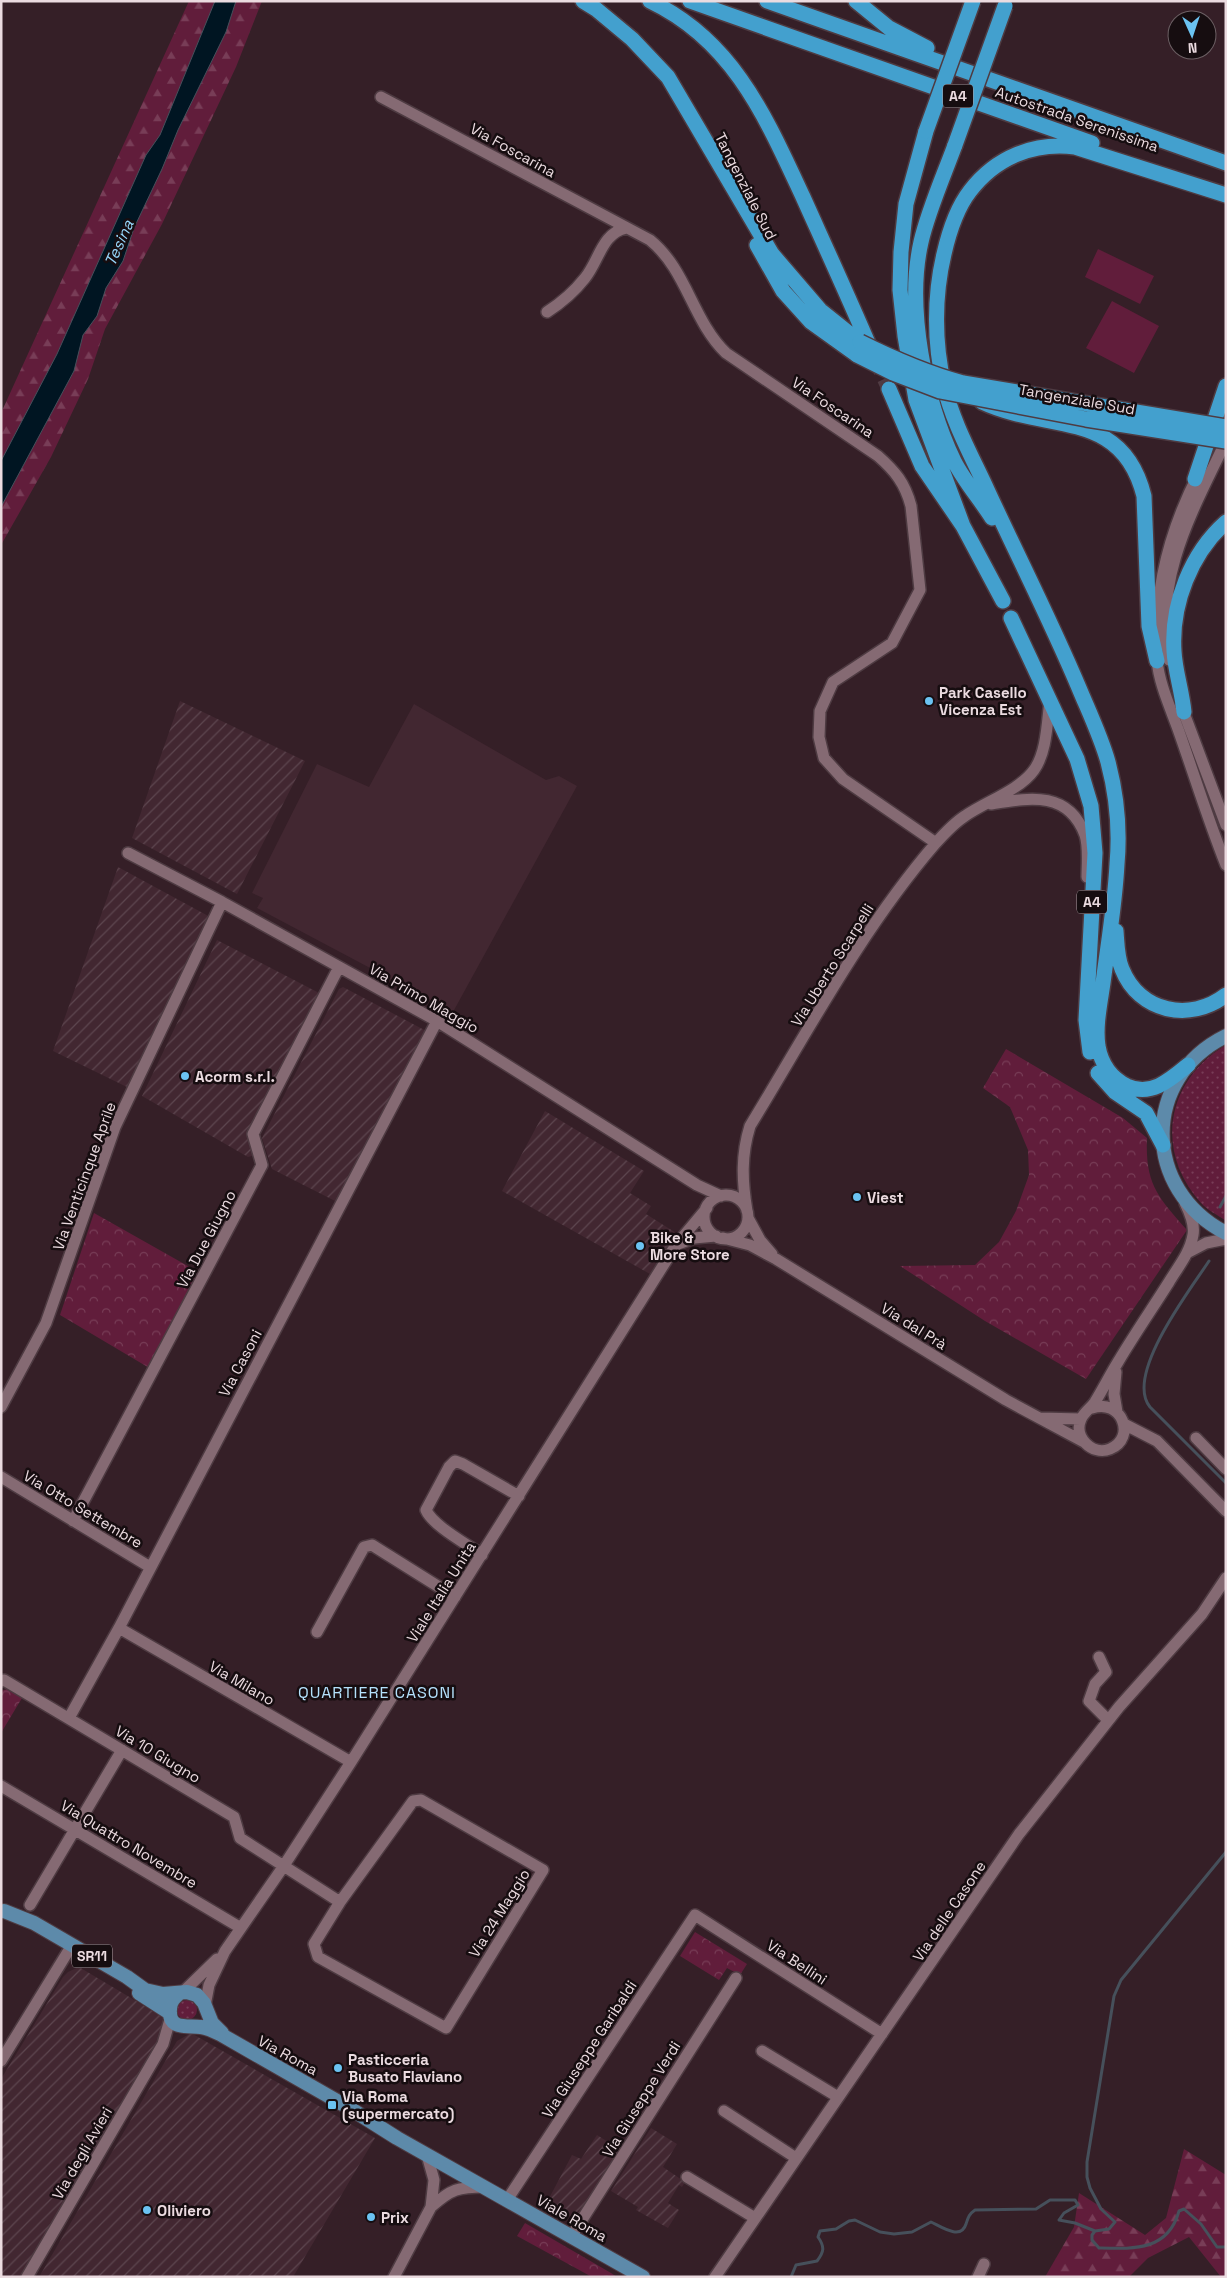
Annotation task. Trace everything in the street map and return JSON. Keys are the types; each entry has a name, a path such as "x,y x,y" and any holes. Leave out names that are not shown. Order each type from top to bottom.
{"highway":[{"name":"Tangenziale Sud","path":"584,1 632,39 668,77 700,134 763,258 783,291 811,322 862,347 930,374 963,383 1226,426"},
{"path":"650,1 703,36 730,64 755,99 769,124 828,252 862,347"},
{"name":"Autostrada Serenissima","path":"690,1 1226,190"},
{"name":"Autostrada Serenissima","path":"768,1 1226,162"},
{"path":"856,1 889,28 922,46 1226,162"},
{"path":"973,1 926,132 906,204 901,252 900,290 916,400 964,526 1003,601"},
{"path":"1006,4 921,242 916,292 920,343 929,396 955,462 1019,558"},
{"path":"1226,195 1080,148 1062,146 1034,149 1005,159 979,180 961,204 949,236 939,281 937,322 944,384 959,428 1019,558 1054,626 1108,760 1116,799 1119,836 1114,902 1116,936 1122,968 1128,981 1141,997 1155,1006 1170,1010 1191,1011 1203,1008 1226,995"},
{"name":"Tangenziale Sud","path":"862,347 893,373 923,385 974,398 1086,419 1226,441"},
{"path":"1196,479 1226,386"},
{"path":"889,390 922,466 964,526"},
{"path":"974,398 1002,411 1072,425 1096,433 1116,444 1130,460 1139,475 1144,496 1149,626 1157,661"},
{"path":"1184,712 1174,652 1174,630 1179,603 1186,580 1202,550 1226,522"},
{"name":"A4","path":"1011,618 1082,772 1091,806 1095,853 1086,1020 1090,1056 1106,1084 1146,1113 1163,1145"},
{"name":"A4","path":"1114,902 1098,1022 1098,1045 1104,1063 1116,1079 1133,1088 1143,1090 1162,1084 1188,1065"}],"main road":[{"path":"1226,1036 1208,1046 1188,1065 1175,1085 1165,1109 1163,1145 1168,1169 1181,1196 1204,1220 1226,1233"},
{"name":"Via Roma","path":"3,1910 20,1925 127,1977 145,1990 163,1994 182,1993 198,1995 212,2023 232,2042"},
{"name":"Via Roma","path":"70,1949 170,2014 176,2024 190,2028 210,2030 485,2187"},
{"path":"170,2014 172,2000 182,1993"},
{"path":"190,2028 203,2018 205,2007"},
{"name":"Viale Roma","path":"485,2187 643,2277"}],"street":[{"name":"Via Foscarina","path":"381,97 650,240 672,262 708,332 726,353 878,456 896,472 903,483 911,506 920,590 892,644 834,682 820,710 820,737 824,758 843,779 936,843"},
{"path":"547,312 585,278 612,234 626,228"},
{"path":"1226,420 1196,479 1177,526 1162,571 1157,615 1157,661 1175,722 1226,865"},
{"name":"Tangenziale Sud","path":"1226,441 1176,551 1166,593 1166,638 1170,669 1226,825"},
{"name":"Via Uberto Scarpelli","path":"723,1196 740,1175 750,1126 881,916 936,843 964,816 1019,784 1034,770 1040,757 1050,700"},
{"name":"Via Uberto Scarpelli","path":"984,805 1021,799 1056,801 1076,817 1086,836 1090,942"},
{"name":"Via Primo Maggio","path":"128,853 222,902 437,1022 696,1185 723,1196"},
{"name":"Via Venticinque Aprile","path":"1,1407 46,1323 115,1127 222,902"},
{"name":"Via Due Giugno","path":"73,1521 262,1165 254,1134 339,968"},
{"name":"Via Casoni","path":"69,1718 119,1628 437,1022"},
{"name":"Via Uberto Scarpelli","path":"742,1166 748,1214"},
{"name":"Via Primo Maggio","path":"696,1185 708,1206"},
{"path":"676,1245 685,1240 737,1236 743,1231 748,1214 740,1200 735,1197 723,1196 708,1206 705,1214 707,1226 720,1237"},
{"path":"1117,1362 1114,1394 1118,1412 1124,1424 1122,1437 1118,1444 1104,1450 1090,1447 1084,1442 1079,1431 1081,1419 1092,1408 1117,1362 1187,1253 1193,1226 1189,1210 1181,1196"},
{"name":"Viale Italia Unita","path":"205,2007 209,1985 226,1951 351,1762 676,1245 708,1206"},
{"name":"Via dal Prà","path":"748,1214 760,1240 776,1259"},
{"name":"Via dal Prà","path":"720,1237 750,1245 776,1259 1036,1418 1084,1442"},
{"path":"1187,1253 1206,1243 1226,1239"},
{"path":"1092,1408 1105,1406 1118,1412"},
{"path":"1036,1418 1081,1419"},
{"path":"1124,1424 1157,1441 1226,1511"},
{"path":"1122,1437 1148,1436"},
{"path":"1196,1438 1226,1469"},
{"path":"482,1555 428,1516 426,1510 449,1466 455,1461 463,1464 519,1496"},
{"name":"Via Otto Settembre","path":"1,1477 150,1567"},
{"path":"317,1632 364,1547 372,1545 455,1598"},
{"name":"Via delle Casone","path":"715,2277 1019,1834 1108,1720 1202,1614 1226,1578"},
{"name":"Via Milano","path":"119,1628 351,1762"},
{"path":"1099,1657 1106,1672 1095,1684 1089,1701 1108,1720"},
{"name":"Via 10 Giugno","path":"1,1681 4,1680 234,1817 240,1838 283,1867"},
{"path":"30,1905 122,1750"},
{"name":"Via Quattro Novembre","path":"1,1786 241,1928"},
{"name":"Via 24 Maggio","path":"422,1800 543,1870 446,2028 318,1957 314,1944 340,1902 412,1802 422,1800"},
{"path":"283,1867 340,1902"},
{"name":"Via Bellini","path":"695,1914 882,2034"},
{"name":"Via Giuseppe Garibaldi","path":"507,2200 695,1914"},
{"path":"1,2061 70,1949"},
{"name":"Viale Italia Unita","path":"182,1993 226,1951"},
{"name":"Via Giuseppe Verdi","path":"571,2237 736,1978"},
{"name":"Via degli Avieri","path":"27,2277 163,2044 170,2014"},
{"name":"Via degli Avieri","path":"163,2044 177,2032 190,2028"},
{"path":"762,2051 838,2097"},
{"path":"724,2111 796,2158"},
{"path":"394,2277 430,2207 434,2180 427,2155"},
{"path":"688,2177 755,2218"},
{"path":"430,2207 445,2194 457,2188 485,2187"},
{"path":"978,2277 984,2264"}],"shaded area":[{"path":"180,701 305,761 237,894 132,838"},
{"path":"414,704 546,780 559,776 577,786 453,1012 257,908 263,898 252,893 317,764 369,787"},
{"path":"118,867 212,918 129,1088 53,1051"},
{"path":"217,940 323,995 264,1107 255,1155 248,1157 142,1096"},
{"path":"343,987 430,1033 341,1204 272,1169 262,1138 339,989"},
{"path":"545,1111 644,1171 630,1193 651,1206 646,1214 676,1233 670,1246 650,1274 502,1191"},
{"path":"79,1967 163,2017 165,2023 162,2039 22,2277 1,2277 1,2079 63,1977 68,1972"},
{"path":"191,2033 375,2138 293,2277 39,2277 177,2041"},
{"path":"651,2128 677,2144 663,2167 685,2182 682,2187 679,2185 668,2203 679,2210 668,2228 636,2210 638,2207 611,2191"},
{"path":"597,2135 624,2152 576,2219 546,2204 572,2155 581,2159"}],"green space":[{"path":"189,1 262,1 236,67 162,224 105,329 88,379 51,457 1,545 1,413"},
{"path":"1098,249 1154,276 1140,304 1085,277"},
{"path":"1112,301 1159,326 1134,373 1086,348"},
{"path":"1226,1045 1226,1221 1203,1206 1186,1183 1177,1161 1172,1139 1173,1118 1179,1097 1190,1077 1206,1060"},
{"path":"1006,1049 1123,1118 1147,1138 1148,1167 1155,1189 1187,1230 1086,1379 985,1321 900,1266 975,1265 999,1242 1016,1211 1029,1175 1028,1150 1010,1107 983,1088"},
{"path":"94,1213 202,1274 151,1369 60,1315"},
{"path":"7,1689 22,1698 1,1733 1,1691"},
{"path":"695,1932 747,1964 740,1975 727,1968 719,1980 680,1956"},
{"path":"187,2000 194,2003 197,2010 194,2017 187,2020 180,2017 177,2010 180,2003"},
{"path":"1184,2149 1226,2175 1226,2277 1221,2277 1189,2237 1148,2258 1129,2277 1045,2277 1074,2227 1079,2193 1145,2235 1166,2218"},
{"path":"525,2223 617,2277 592,2277 517,2236"}],"water":[{"name":"Tesina","path":"215,1 236,1 226,32 178,130 134,228 123,261 106,288 97,316 83,335 74,371 1,507 1,461 57,354 146,155 160,135"}],"waterway":[{"path":"1220,1207 1226,1196"},
{"path":"1209,1261 1175,1312 1152,1354 1146,1375 1144,1393 1150,1407 1226,1483"},
{"path":"1226,1852 1121,1980 1114,1996 1087,2162 1087,2177 1090,2188 1101,2209 1115,2222 1109,2229 1095,2231 1092,2235 1092,2240 1099,2248 1137,2247 1158,2241 1167,2234 1174,2224 1179,2211 1184,2209 1201,2224 1217,2247 1226,2247"},
{"path":"791,2277 796,2265 817,2261 819,2258 823,2249 818,2237 820,2231 836,2229 849,2221 855,2220 880,2232 894,2234 912,2232 931,2222 955,2232 963,2229 969,2216 975,2210 1036,2209 1050,2200 1075,2200 1078,2205 1064,2213 1059,2220 1075,2223 1095,2231"}],"tunnel":[{"path":"875,358 889,389"}],"place":[{"name":"Park Casello Vicenza Est","path":"929,701"},
{"name":"Acorm s.r.l.","path":"185,1076"},
{"name":"Viest","path":"857,1197"},
{"name":"Bike & More Store","path":"640,1246"},
{"name":"Pasticceria Busato Flaviano","path":"338,2068"},
{"name":"Via Roma (supermercato)","path":"332,2105"},
{"name":"Oliviero","path":"147,2210"},
{"name":"Prix","path":"371,2217"}],"district":[{"name":"QUARTIERE CASONI","path":"377,1692"}]}
